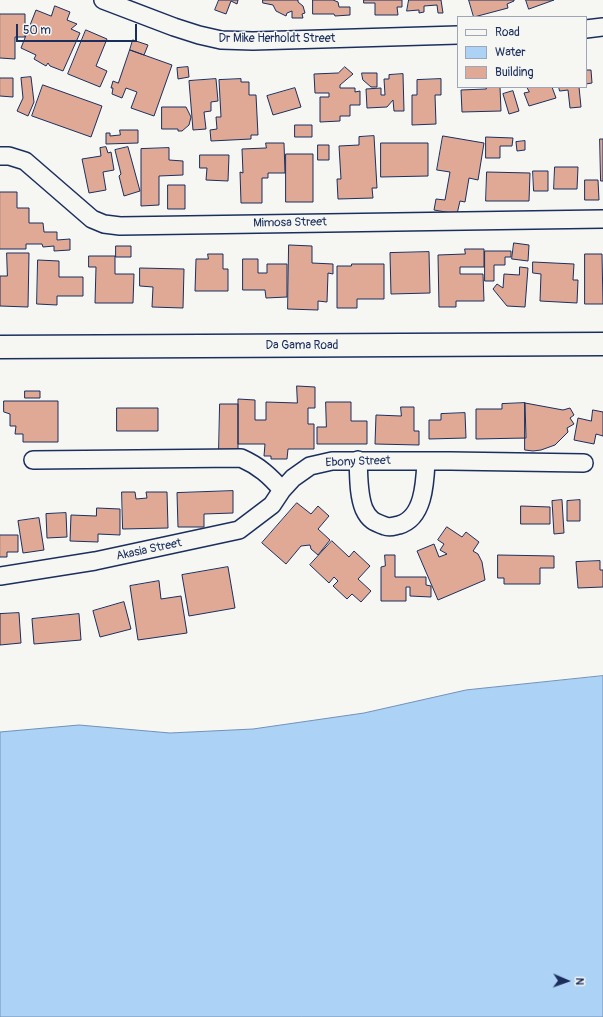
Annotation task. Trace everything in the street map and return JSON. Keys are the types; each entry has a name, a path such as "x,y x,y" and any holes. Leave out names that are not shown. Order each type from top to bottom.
{"street":[{"name":"Dr Mike Herholdt Street","path":"103,0 174,27 221,40 260,41 457,35"},
{"path":"587,29 603,27"},
{"name":"Mimosa Street","path":"0,156 9,156 25,161 92,219 104,224 120,226 603,219"},
{"name":"Da Gama Road","path":"0,347 603,344"},
{"path":"33,460 241,458 254,464 265,472 282,490"},
{"path":"358,460 360,496 365,510 373,522 389,528 407,523 418,508 425,482 426,461"},
{"name":"Ebony Street","path":"282,490 293,478 310,466 332,461 358,460 584,464"},
{"name":"Akasia Street","path":"0,576 95,561 239,530 272,505 282,490"}],"water":[{"path":"603,676 603,1017 0,1017 0,732 79,725 170,733 253,729 364,713 466,690"}],"building":[{"path":"219,0 238,0 237,4 231,1 226,14 215,10"},
{"path":"263,0 298,0 298,2 303,6 305,13 302,14 303,18 292,18 292,11 287,13 286,16 276,11 273,5 263,3"},
{"path":"313,0 333,0 338,2 339,7 350,7 350,15 335,16 334,14 313,14"},
{"path":"364,0 402,0 402,7 397,7 398,15 375,15 375,3 364,3"},
{"path":"409,0 441,0 443,13 438,13 437,5 424,6 424,12 419,13 419,10 407,11"},
{"path":"469,0 514,0 507,4 508,8 474,16"},
{"path":"526,0 554,0 529,9"},
{"path":"55,6 70,12 67,20 77,24 71,29 80,33 63,71 50,66 48,63 46,66 34,59 36,55 21,48 36,10 51,16"},
{"path":"0,14 25,14 25,37 15,37 15,59 0,58"},
{"path":"86,30 107,39 96,66 107,71 100,87 68,74"},
{"path":"133,40 148,45 144,55 130,50"},
{"path":"130,50 172,65 154,116 131,108 137,92 126,88 122,98 112,94 113,88 111,88 113,81 118,83"},
{"path":"188,67 189,77 178,79 177,68"},
{"path":"345,67 353,74 340,85 340,88 355,88 355,92 360,91 360,105 350,105 350,116 340,116 340,121 320,122 320,97 329,97 329,93 315,93 314,74 338,73"},
{"path":"587,70 591,70 592,83 587,84"},
{"path":"362,73 377,73 377,87 371,87 363,80"},
{"path":"403,74 404,111 394,111 393,100 387,107 367,108 366,89 381,88 381,95 385,95 384,79 389,79 389,75"},
{"path":"31,77 34,102 28,116 17,111 23,98 21,78"},
{"path":"0,78 13,78 13,97 0,96"},
{"path":"216,79 218,101 211,102 211,111 204,112 206,129 193,130 189,81"},
{"path":"241,79 241,82 249,82 249,95 256,95 258,135 251,135 251,139 211,141 210,130 217,129 216,117 221,117 219,80"},
{"path":"441,79 441,95 435,95 436,124 412,125 412,95 417,95 417,80"},
{"path":"43,85 102,106 91,137 32,116"},
{"path":"295,88 301,107 273,115 267,96"},
{"path":"500,88 501,111 462,112 461,90"},
{"path":"527,88 552,88 556,98 529,106 524,93 529,92"},
{"path":"559,88 579,88 581,107 570,108 568,90 560,91"},
{"path":"513,91 519,111 509,114 503,94"},
{"path":"162,107 186,107 191,117 189,125 182,131 178,131 178,129 162,129"},
{"path":"295,125 312,125 312,137 295,137"},
{"path":"120,130 138,130 138,143 106,144 106,133 110,133 110,136 120,135"},
{"path":"374,136 377,188 372,188 373,198 338,199 337,179 341,179 339,146 359,145 359,137"},
{"path":"443,136 484,143 478,180 469,178 465,202 460,201 457,214 434,210 436,199 445,200 450,172 437,170"},
{"path":"486,137 513,138 512,146 500,146 500,158 486,158"},
{"path":"600,139 603,139 603,181 601,181"},
{"path":"525,141 525,150 517,151 516,142"},
{"path":"266,143 284,143 285,173 268,173 268,178 262,178 262,203 241,203 240,172 243,173 242,149 266,148"},
{"path":"381,143 428,143 428,176 381,177"},
{"path":"318,145 329,145 329,160 318,160"},
{"path":"106,147 108,153 111,152 114,170 103,172 106,190 89,193 82,159 101,156 100,148"},
{"path":"128,147 140,191 124,196 119,176 121,174 115,150"},
{"path":"169,148 169,160 183,161 183,175 159,176 159,205 141,206 141,149"},
{"path":"286,154 313,154 313,202 286,202"},
{"path":"200,155 229,155 228,181 206,180 207,168 200,168"},
{"path":"555,167 578,167 577,189 554,189"},
{"path":"533,171 548,171 548,191 534,191"},
{"path":"487,172 530,173 529,201 486,201"},
{"path":"585,180 598,180 599,200 585,200"},
{"path":"168,185 185,185 185,209 168,209"},
{"path":"0,192 17,192 17,208 29,208 29,223 43,223 44,232 57,232 57,240 70,239 70,250 54,251 54,246 43,247 42,244 26,244 26,249 0,249"},
{"path":"514,243 529,245 528,261 512,259"},
{"path":"289,245 312,246 312,263 333,264 333,274 328,273 327,302 318,301 318,310 288,309"},
{"path":"116,246 131,246 131,257 116,257"},
{"path":"465,249 484,249 484,267 460,267 460,274 483,274 484,301 456,301 456,307 439,307 438,255 465,254"},
{"path":"485,251 511,251 511,257 505,257 505,265 494,265 494,281 485,281"},
{"path":"429,252 430,293 391,294 390,253"},
{"path":"7,253 29,253 28,307 0,306 0,276 7,276"},
{"path":"208,254 223,254 223,269 228,269 228,291 195,291 196,259 208,259"},
{"path":"585,254 602,254 603,304 585,304"},
{"path":"89,256 115,256 115,274 134,274 133,303 95,303 96,267 89,267"},
{"path":"243,259 258,259 258,273 267,273 267,264 287,264 287,297 266,298 265,290 243,290"},
{"path":"38,260 59,261 59,277 83,277 83,296 57,296 57,305 37,304"},
{"path":"533,262 574,264 573,280 578,280 577,303 540,301 541,274 533,273"},
{"path":"352,264 384,264 384,299 357,299 357,308 337,308 337,266 351,266"},
{"path":"520,267 528,268 525,307 507,306 493,289 497,284 503,288 504,274 519,275"},
{"path":"140,268 184,269 183,308 152,307 153,287 140,286"},
{"path":"297,386 315,387 315,408 308,408 308,424 314,424 314,449 288,449 287,459 271,459 271,456 264,456 265,444 238,444 238,399 255,400 255,420 266,420 266,402 297,403"},
{"path":"25,391 40,391 40,398 25,398"},
{"path":"4,401 58,401 58,442 23,442 23,434 15,434 16,426 10,426 10,414 4,412"},
{"path":"326,402 351,402 351,421 367,421 367,444 317,444 317,427 326,427"},
{"path":"525,403 563,410 570,408 574,415 570,418 574,424 567,428 568,432 555,445 541,450 525,450"},
{"path":"525,403 526,438 476,439 476,409 502,409 502,404"},
{"path":"220,404 238,404 238,450 219,450"},
{"path":"401,407 414,407 414,431 419,431 419,445 375,444 376,415 401,416"},
{"path":"117,408 158,408 158,431 117,431"},
{"path":"593,410 603,412 603,436 596,434 594,444 574,440 578,418 591,421"},
{"path":"465,413 466,438 429,439 429,420 441,420 441,414"},
{"path":"233,491 233,513 204,514 204,527 178,527 177,493"},
{"path":"122,492 135,492 136,499 147,498 146,492 167,492 168,528 123,529"},
{"path":"562,500 564,533 554,534 552,501"},
{"path":"580,500 580,521 567,521 567,501"},
{"path":"297,503 311,514 318,506 329,516 318,529 330,540 318,555 311,549 310,545 301,546 286,564 262,543"},
{"path":"521,506 550,507 550,524 521,524"},
{"path":"97,508 120,509 120,535 98,534 98,542 70,541 71,515 96,516"},
{"path":"66,513 67,537 47,538 46,514"},
{"path":"39,518 44,550 23,553 18,521"},
{"path":"447,527 462,537 466,532 479,542 473,551 478,554 482,562 485,580 438,600 417,551 434,544 439,557 447,554 440,550 444,544 438,540"},
{"path":"0,535 18,535 18,552 7,552 7,557 0,557"},
{"path":"332,541 349,557 354,551 370,566 358,579 371,591 361,602 352,594 347,599 333,586 338,581 334,577 329,583 310,565"},
{"path":"385,555 395,555 395,577 426,577 426,585 431,586 431,597 410,596 410,587 406,587 406,601 381,601 381,567 385,566"},
{"path":"498,555 554,556 554,568 540,568 540,584 504,584 504,578 498,578"},
{"path":"600,561 600,570 603,570 603,587 578,588 576,562"},
{"path":"228,567 235,608 189,616 182,575"},
{"path":"159,581 161,599 181,596 187,633 138,640 130,586"},
{"path":"124,602 131,629 100,637 93,611"},
{"path":"19,613 21,643 0,645 0,614"},
{"path":"79,614 81,640 34,644 32,619"}]}
